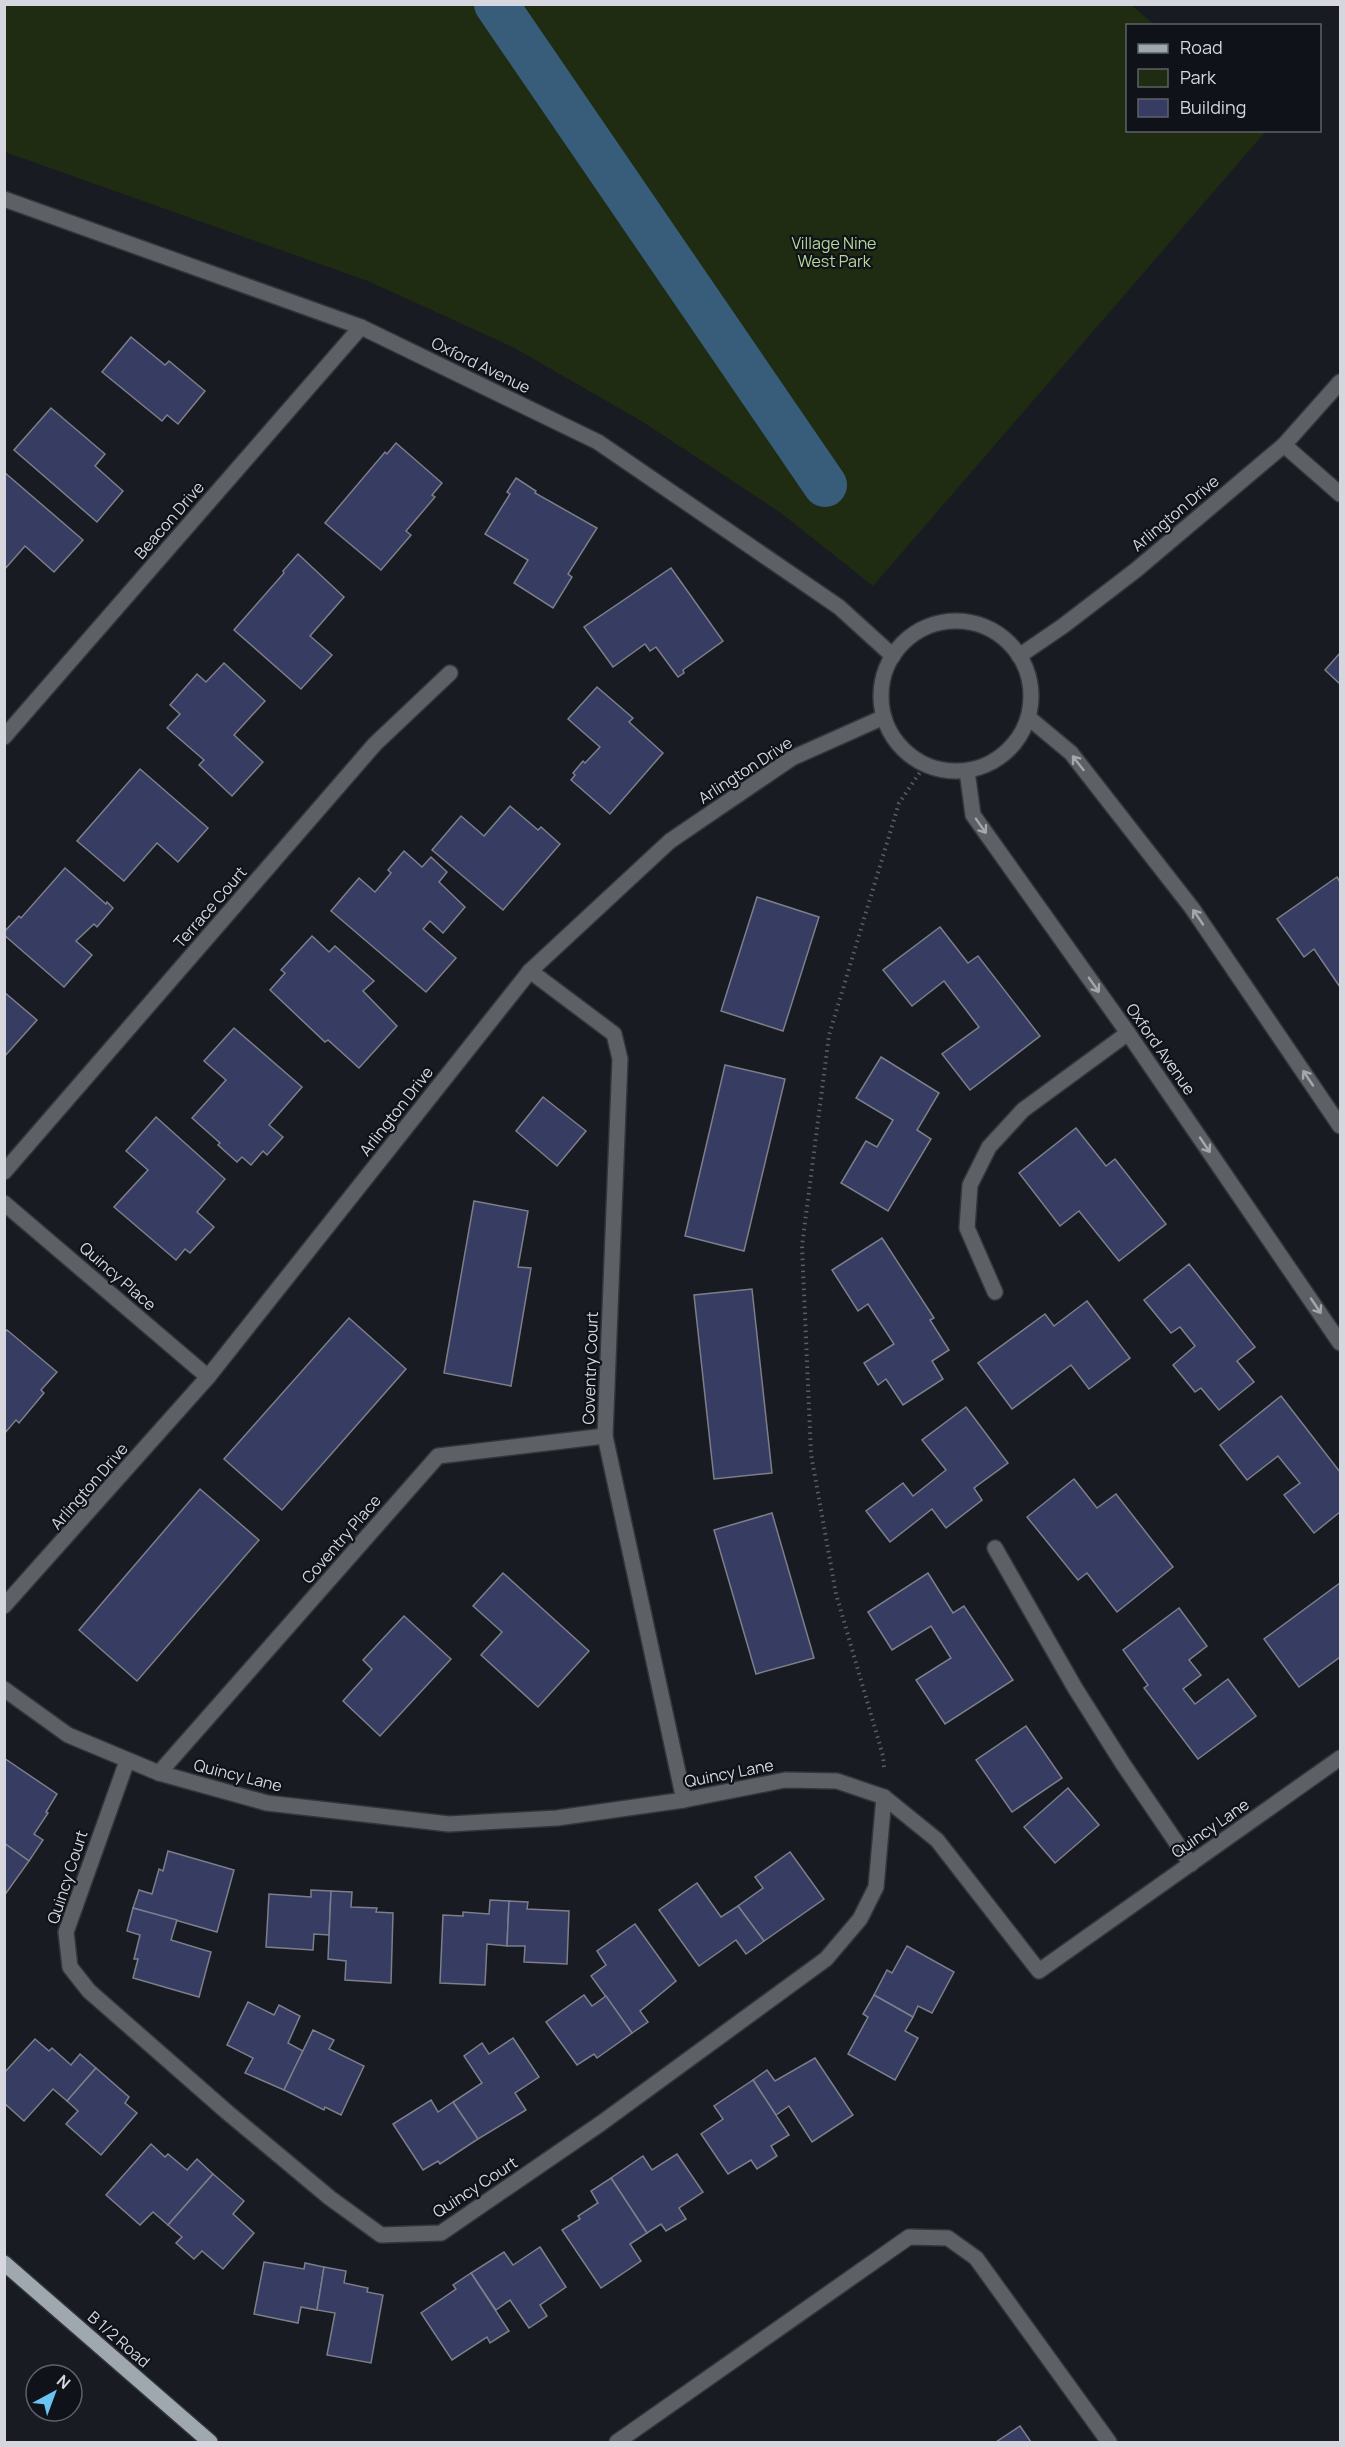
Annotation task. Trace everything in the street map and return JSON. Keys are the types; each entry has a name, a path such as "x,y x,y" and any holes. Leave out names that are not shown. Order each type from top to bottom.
{"main road":[{"name":"B 1/2 Road","path":"4,2264 210,2442"}],"street":[{"name":"Oxford Avenue","path":"4,199 361,327 598,442 839,607 893,656"},
{"name":"Beacon Drive","path":"4,737 361,327"},
{"name":"Arlington Drive","path":"1019,656 1063,626 1136,570 1284,445 1341,382"},
{"path":"1284,445 1341,494"},
{"path":"945,622 966,622 987,628 1005,640 1019,656 1028,675 1031,696 1029,718 1020,737 1005,753 987,765 967,771 945,771 925,765 907,753 893,737 884,717 881,696 884,675 893,656 907,639 925,627 945,622"},
{"name":"Terrace Court","path":"4,1172 375,744 450,673"},
{"name":"Arlington Drive","path":"4,1606 208,1377 530,971 670,841 792,758 884,717"},
{"path":"1029,718 1071,753 1192,908 1341,1126"},
{"name":"Oxford Avenue","path":"967,771 974,815 1128,1033 1341,1343"},
{"name":"Coventry Court","path":"530,971 614,1034 620,1059 605,1436 684,1800"},
{"path":"995,1292 967,1228 970,1185 989,1147 1023,1110 1128,1033"},
{"name":"Quincy Place","path":"4,1203 208,1377"},
{"name":"Coventry Place","path":"159,1773 438,1456 605,1436"},
{"path":"995,1548 1075,1688 1191,1864"},
{"name":"Quincy Lane","path":"4,1689 68,1735 159,1773 267,1803 449,1824 557,1818 684,1800 785,1780 837,1781 884,1797 937,1840 1039,1971 1340,1760"},
{"name":"Quincy Court","path":"127,1761 66,1932 70,1967 89,1991 227,2112 330,2198 381,2235 441,2233 600,2124 825,1959 860,1919 876,1887 884,1797"},
{"path":"617,2442 909,2237 948,2238 976,2258 1109,2442"}],"path":[{"path":"884,1797 883,1756 836,1594 811,1454 802,1246 829,1035 899,803 925,765"}],"green space":[{"name":"Village Nine West Park","path":"5,4 1131,5 1154,24 1126,24 1126,132 1265,132 873,586 781,513 643,422 513,347 368,281 5,152"}],"building":[{"path":"131,337 165,365 169,361 205,391 178,424 167,415 162,421 102,372"},
{"path":"51,408 105,454 95,466 123,491 97,522 14,450"},
{"path":"396,443 442,483 432,495 435,497 406,531 411,535 381,570 325,523 385,452 387,454"},
{"path":"4,472 83,540 54,572 25,546 4,570"},
{"path":"516,478 536,491 535,493 597,528 568,574 572,577 553,608 514,583 528,560 485,534 510,494 507,492"},
{"path":"298,554 344,597 310,636 332,655 301,689 234,630"},
{"path":"671,568 723,641 683,670 684,673 678,677 656,647 650,651 645,644 613,667 584,627"},
{"path":"1340,653 1340,684 1325,670"},
{"path":"224,663 265,701 234,735 263,762 232,796 199,765 204,760 167,728 180,714 170,705 197,674 206,682"},
{"path":"597,687 633,718 629,722 663,753 610,814 571,780 575,775 573,773 583,761 585,763 600,747 568,719"},
{"path":"140,769 208,828 178,862 157,843 124,881 77,841"},
{"path":"510,806 538,830 541,827 560,844 503,910 432,850 461,816 484,836"},
{"path":"404,851 422,867 431,857 447,872 439,882 465,907 443,933 430,921 423,929 456,958 426,992 331,911 359,878 375,892 391,873 388,870"},
{"path":"65,868 113,908 97,927 94,924 76,941 92,955 64,987 4,935 4,932 19,916 21,918"},
{"path":"1337,877 1340,882 1340,987 1314,949 1304,957 1277,919"},
{"path":"757,897 819,917 783,1031 721,1011"},
{"path":"940,927 968,963 978,956 1040,1036 970,1090 942,1054 979,1027 944,981 912,1006 883,970"},
{"path":"312,936 329,952 335,946 374,981 363,991 397,1026 359,1068 328,1040 325,1042 270,990 285,973 281,970"},
{"path":"4,992 37,1020 4,1057"},
{"path":"234,1028 302,1087 269,1125 283,1137 267,1155 263,1151 251,1165 242,1157 237,1162 192,1118 226,1080 204,1061"},
{"path":"881,1057 939,1093 917,1130 931,1139 888,1211 841,1183 866,1141 877,1147 893,1120 856,1098"},
{"path":"725,1065 785,1079 744,1251 685,1236"},
{"path":"543,1097 586,1131 557,1166 516,1131"},
{"path":"156,1117 225,1179 197,1212 214,1227 190,1253 185,1249 176,1260 114,1207 148,1170 126,1151"},
{"path":"1076,1128 1106,1166 1115,1159 1166,1224 1119,1261 1079,1211 1060,1226 1019,1173"},
{"path":"474,1201 528,1211 518,1267 531,1268 511,1386 444,1373"},
{"path":"882,1238 934,1318 930,1320 949,1350 932,1361 943,1379 903,1405 886,1379 878,1385 864,1363 894,1344 868,1304 858,1311 832,1270"},
{"path":"1189,1264 1255,1347 1237,1361 1254,1382 1219,1410 1201,1388 1195,1392 1173,1365 1195,1346 1180,1327 1171,1333 1144,1300"},
{"path":"752,1289 772,1473 714,1479 694,1295"},
{"path":"1087,1301 1130,1358 1089,1389 1071,1365 1012,1409 978,1363 1045,1314 1054,1326"},
{"path":"349,1318 406,1369 282,1510 224,1459"},
{"path":"7,1330 57,1372 41,1390 44,1393 19,1423 16,1420 4,1434 4,1333"},
{"path":"1281,1396 1340,1472 1340,1512 1314,1533 1284,1495 1300,1483 1278,1456 1247,1480 1220,1445"},
{"path":"966,1407 1008,1463 974,1488 982,1500 946,1528 932,1509 890,1542 866,1511 903,1483 913,1496 946,1470 922,1440"},
{"path":"1074,1479 1097,1508 1116,1494 1173,1567 1117,1612 1087,1573 1078,1580 1027,1517"},
{"path":"200,1489 259,1540 137,1681 79,1630"},
{"path":"772,1513 814,1658 756,1674 714,1530"},
{"path":"503,1573 589,1651 538,1707 481,1655 502,1632 473,1606"},
{"path":"928,1573 953,1613 964,1606 1013,1680 945,1724 916,1680 951,1658 931,1626 892,1650 868,1612"},
{"path":"1340,1583 1340,1657 1299,1687 1264,1639"},
{"path":"1179,1608 1207,1646 1189,1660 1201,1675 1183,1689 1195,1704 1228,1679 1256,1716 1198,1759 1144,1688 1148,1685 1123,1650"},
{"path":"404,1616 451,1659 380,1736 343,1701 372,1669 363,1660"},
{"path":"1026,1726 1062,1778 1012,1812 976,1760"},
{"path":"4,1758 57,1794 34,1834 43,1840 29,1861 4,1843"},
{"path":"1068,1788 1099,1825 1055,1863 1024,1827"},
{"path":"4,1843 29,1861 4,1896"},
{"path":"168,1851 234,1870 217,1932 133,1908 139,1890 152,1894 159,1869 163,1871"},
{"path":"790,1852 824,1899 764,1941 738,1906 763,1888 755,1877"},
{"path":"697,1883 721,1917 738,1906 764,1941 746,1954 736,1940 699,1966 659,1910"},
{"path":"311,1890 331,1891 329,1935 314,1934 313,1950 266,1947 269,1894 311,1897"},
{"path":"331,1891 352,1892 351,1907 377,1908 376,1912 393,1913 391,1983 345,1980 346,1961 328,1959"},
{"path":"490,1900 509,1901 507,1946 487,1944 485,1985 440,1983 443,1915 463,1916 463,1912 489,1914"},
{"path":"509,1901 528,1902 527,1909 569,1911 567,1964 524,1962 525,1946 507,1946"},
{"path":"133,1908 177,1920 171,1940 211,1952 199,1997 133,1978 138,1959 134,1959 140,1935 127,1931"},
{"path":"635,1924 676,1981 640,2011 648,2022 632,2033 591,1976 606,1965 597,1951"},
{"path":"907,1946 954,1972 932,2013 918,2006 913,2017 874,1995 887,1970 892,1973"},
{"path":"584,1995 592,2006 606,1996 632,2033 597,2058 594,2054 577,2065 546,2022"},
{"path":"874,1995 913,2017 905,2031 918,2038 895,2080 848,2054 868,2017 863,2014"},
{"path":"248,2002 274,2015 279,2005 300,2016 288,2043 303,2051 284,2090 245,2073 253,2058 227,2045"},
{"path":"313,2030 334,2040 329,2049 364,2066 341,2115 325,2107 324,2110 284,2090"},
{"path":"513,2038 539,2077 515,2093 526,2110 478,2139 453,2102 482,2083 464,2056 482,2043 489,2054"},
{"path":"35,2039 49,2051 52,2048 71,2065 80,2054 96,2068 67,2101 53,2089 24,2121 4,2103 4,2073"},
{"path":"815,2058 853,2115 812,2142 789,2106 776,2115 753,2080 767,2070 775,2081"},
{"path":"96,2068 129,2097 125,2103 137,2113 101,2155 66,2124 78,2111 67,2101"},
{"path":"753,2080 789,2135 771,2146 777,2156 757,2169 751,2160 728,2174 701,2134 723,2119 714,2106"},
{"path":"431,2100 438,2112 453,2102 478,2139 440,2164 438,2161 423,2170 393,2124"},
{"path":"151,2144 165,2157 168,2154 187,2170 197,2159 213,2174 168,2225 153,2212 140,2225 106,2195"},
{"path":"677,2154 703,2192 679,2208 686,2219 666,2231 661,2224 647,2233 611,2178 643,2156 652,2170"},
{"path":"213,2174 244,2201 233,2214 254,2233 223,2269 202,2251 194,2259 176,2243 182,2237 168,2225"},
{"path":"611,2178 647,2233 630,2244 641,2261 601,2288 562,2230 580,2219 578,2216 598,2203 591,2191"},
{"path":"540,2247 566,2287 540,2305 547,2316 529,2328 510,2300 496,2310 471,2273 504,2252 513,2265"},
{"path":"264,2262 304,2269 305,2263 324,2267 317,2310 301,2307 298,2323 254,2314"},
{"path":"324,2267 346,2271 344,2283 368,2288 367,2292 383,2295 371,2363 327,2355 335,2313 317,2310"},
{"path":"471,2273 509,2331 490,2343 487,2337 452,2360 421,2313 456,2289 453,2285"},
{"path":"1020,2426 1031,2442 996,2442"}],"waterway":[{"path":"496,4 825,485"}]}
